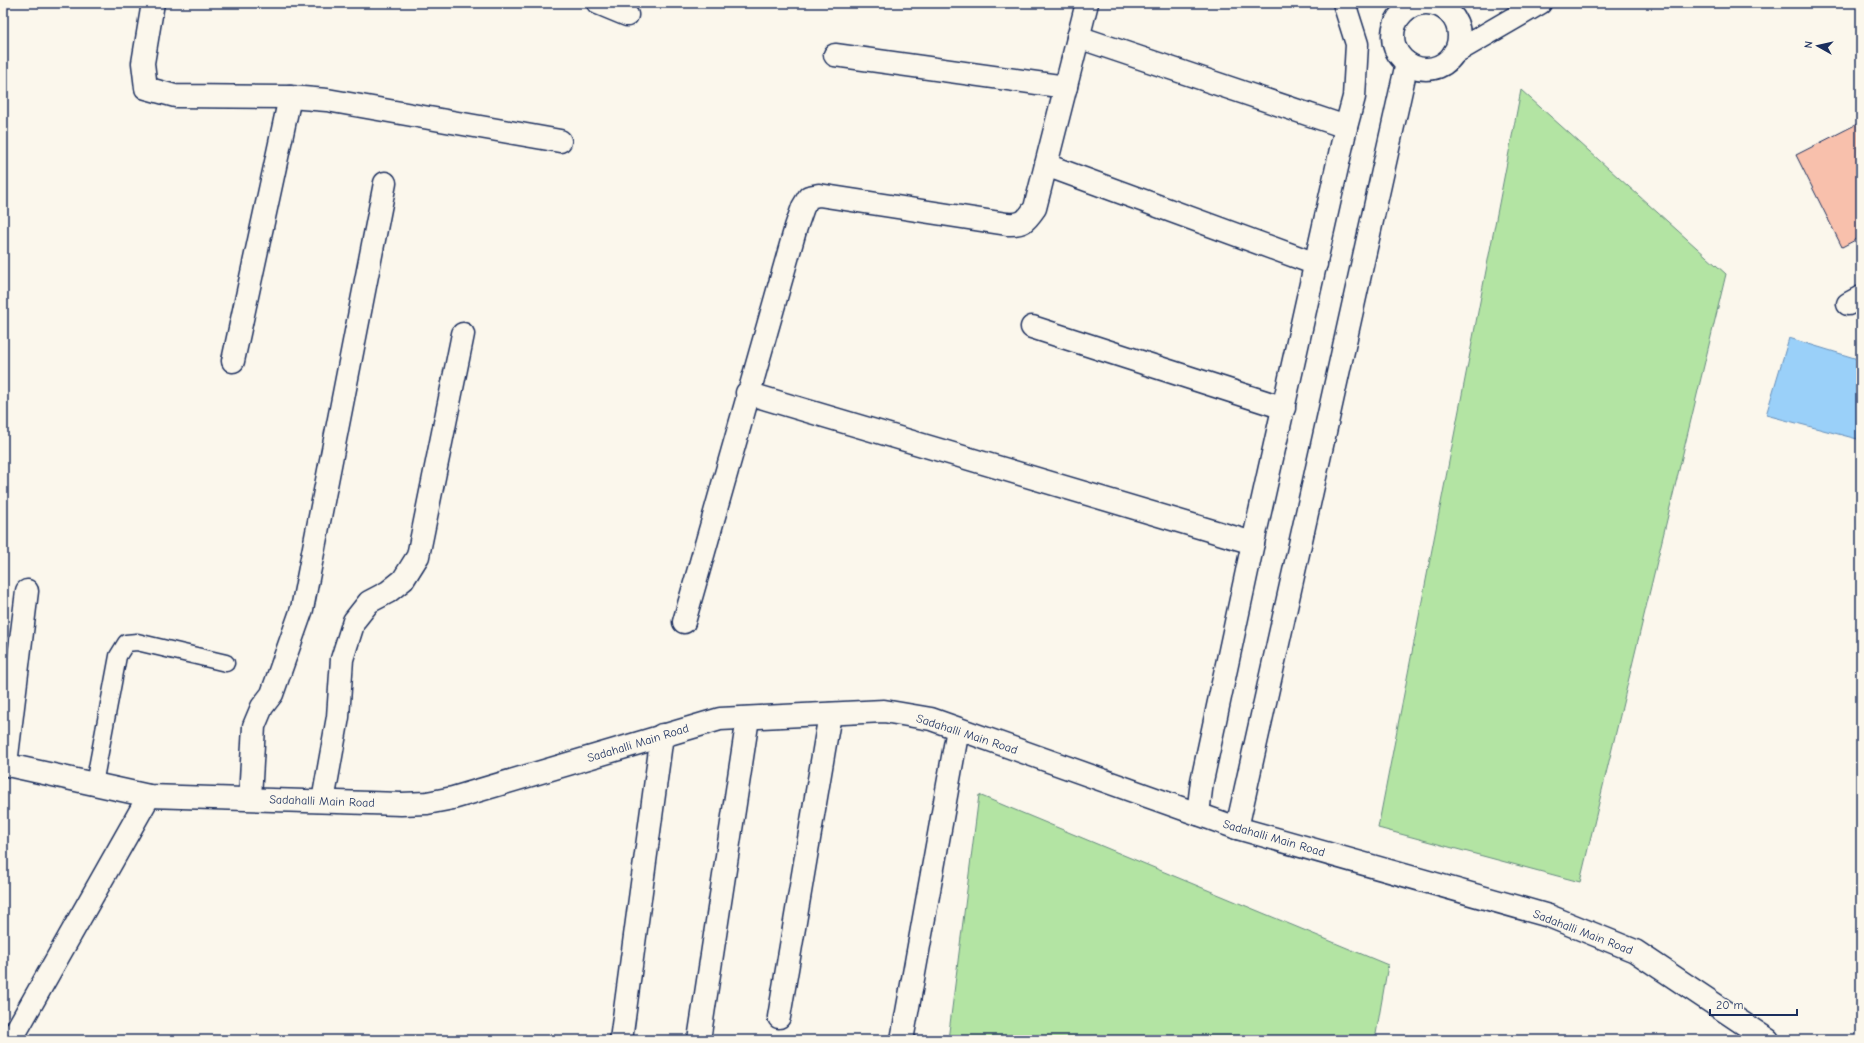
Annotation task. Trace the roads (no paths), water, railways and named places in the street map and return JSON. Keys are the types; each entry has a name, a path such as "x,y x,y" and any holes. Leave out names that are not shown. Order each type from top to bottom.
{"street":[{"path":"153,3 143,63 146,88 175,96 290,97 326,100 560,141"},
{"path":"598,3 627,15"},
{"path":"684,622 748,393 803,206 809,197 819,195 1018,225 1028,220 1034,208 1046,165 1087,3"},
{"path":"1198,814 1202,781 1253,543 1346,127 1354,98 1358,44 1344,3"},
{"path":"1454,53 1458,42 1458,31 1455,21 1449,12 1440,6 1430,3 1408,5 1398,19 1393,34 1394,45 1399,55 1406,63 1416,68 1427,69 1438,67 1447,61 1454,53 1540,3"},
{"path":"1078,37 1346,127"},
{"path":"835,55 1066,87"},
{"path":"1237,828 1406,63"},
{"path":"233,361 290,97"},
{"path":"1046,165 1316,264"},
{"path":"250,798 254,726 260,710 272,694 302,609 385,183"},
{"path":"1032,327 1284,408"},
{"path":"323,801 338,717 342,659 354,621 370,602 388,592 403,580 418,556 463,334"},
{"path":"748,393 1253,543"},
{"path":"4,764 27,591"},
{"name":"Sadahalli Main Road","path":"4,764 149,796 250,798 401,804 427,803 453,798 720,719 884,711 899,713 932,719 1237,828 1549,916 1635,950 1768,1040"},
{"path":"779,1017 830,714"},
{"path":"699,1040 748,718"},
{"path":"902,1040 958,729"},
{"path":"621,1040 662,735"},
{"path":"11,1040 149,796"}],"lane":[{"path":"94,784 118,656 126,643 137,642 226,663"}],"water":[{"path":"1789,338 1861,360 1861,440 1766,415"}]}
